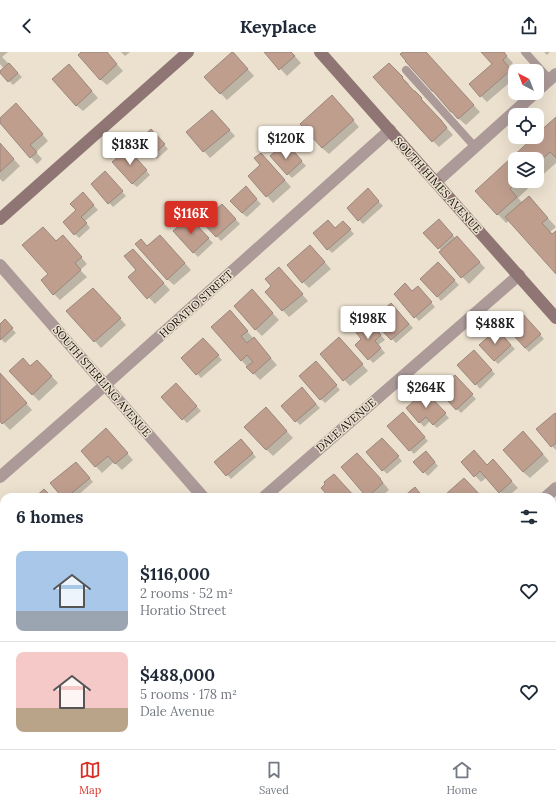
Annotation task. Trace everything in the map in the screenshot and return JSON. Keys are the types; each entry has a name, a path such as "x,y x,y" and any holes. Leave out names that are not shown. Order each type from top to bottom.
{"street":[{"path":"0,219 188,52"},
{"name":"SOUTH HIMES AVENUE","path":"320,52 556,318"},
{"path":"544,85 553,77"},
{"path":"436,182 527,100"},
{"name":"HORATIO STREET","path":"0,477 106,385 390,130"},
{"name":"SOUTH STERLING AVENUE","path":"0,265 200,493"},
{"name":"DALE AVENUE","path":"269,493 519,275"}],"lane":[{"path":"525,52 553,77"},
{"path":"406,70 475,147"}],"building":[{"path":"81,52 107,52 117,64 100,80 78,55"},
{"path":"232,52 248,69 220,94 204,77"},
{"path":"264,52 291,52 295,56 279,70"},
{"path":"403,52 426,52 474,105 458,119 405,61 400,54"},
{"path":"481,52 504,52 507,56 503,60 508,66 508,73 480,97 469,84 492,64"},
{"path":"9,63 18,73 8,82 0,71"},
{"path":"389,63 422,98 421,99 447,128 432,142 373,77"},
{"path":"69,64 92,91 76,106 52,79"},
{"path":"332,95 354,120 322,148 300,124"},
{"path":"16,103 43,134 30,145 37,152 30,158 0,123 0,118"},
{"path":"212,110 230,130 203,152 186,132"},
{"path":"556,117 556,158 550,152 544,158 544,152 518,152 526,144 544,144 544,128"},
{"path":"151,129 165,144 152,156 138,141"},
{"path":"0,143 14,159 0,172"},
{"path":"291,148 302,161 287,175 270,156 278,149 283,155"},
{"path":"128,149 147,170 132,184 112,162"},
{"path":"261,153 285,180 266,197 248,176 260,165 254,158"},
{"path":"508,161 508,188 511,188 510,189 517,197 497,215 475,191"},
{"path":"105,171 123,191 108,204 91,184"},
{"path":"246,186 257,199 242,213 230,201"},
{"path":"368,188 379,201 358,221 347,208"},
{"path":"83,192 94,205 81,217 87,223 74,235 63,222 76,210 70,204"},
{"path":"529,196 548,218 542,223 552,234 556,231 556,274 505,217"},
{"path":"222,204 236,219 216,237 202,222"},
{"path":"189,217 209,238 193,253 173,231"},
{"path":"439,219 453,235 438,249 423,233"},
{"path":"328,220 335,228 343,221 351,229 327,250 313,233"},
{"path":"43,227 56,241 63,235 82,257 75,263 81,270 53,295 41,280 48,274 22,245"},
{"path":"160,235 185,263 167,280 135,244 141,239 147,246"},
{"path":"457,236 480,262 461,278 439,252"},
{"path":"310,245 325,262 302,283 287,265"},
{"path":"133,249 164,283 147,299 128,277 136,270 124,256"},
{"path":"438,262 455,280 437,297 420,279"},
{"path":"279,267 303,294 282,311 265,292 271,286 265,279"},
{"path":"405,283 412,291 418,286 432,302 414,318 394,294"},
{"path":"93,288 121,318 94,342 66,311"},
{"path":"252,289 273,313 255,330 234,306"},
{"path":"391,303 409,324 391,340 372,320"},
{"path":"230,310 248,331 241,336 247,343 254,337 271,358 253,374 246,367 253,362 247,355 241,361 211,327"},
{"path":"521,312 541,334 525,348 505,326"},
{"path":"5,319 13,328 0,340 0,324"},
{"path":"368,319 381,335 375,341 381,348 368,360 355,345 361,339 355,331"},
{"path":"497,329 511,345 494,361 479,345"},
{"path":"339,337 363,364 343,381 320,354"},
{"path":"203,338 219,355 196,375 181,358"},
{"path":"474,350 492,370 475,385 457,365"},
{"path":"23,358 30,366 37,360 52,376 32,395 9,371"},
{"path":"316,361 337,385 320,400 299,376"},
{"path":"0,373 27,403 2,424 0,421"},
{"path":"455,375 473,394 456,410 438,390"},
{"path":"176,383 197,406 182,420 161,397"},
{"path":"302,387 316,404 295,422 281,406"},
{"path":"425,391 446,413 433,425 426,417 419,423 406,408"},
{"path":"266,407 287,431 266,450 244,427"},
{"path":"403,412 425,437 409,451 387,426"},
{"path":"555,413 556,443 551,447 536,429"},
{"path":"106,428 128,453 115,464 108,456 95,467 81,451"},
{"path":"523,431 543,454 523,472 503,450"},
{"path":"382,438 399,456 382,471 366,452"},
{"path":"241,439 253,453 226,476 214,462"},
{"path":"474,450 487,465 493,459 512,481 499,493 480,471 474,477 461,462"},
{"path":"426,451 435,462 423,473 413,462"},
{"path":"357,453 383,483 372,493 363,493 341,467"},
{"path":"76,462 90,478 72,493 59,493 50,483"},
{"path":"334,474 351,493 325,493 321,488 325,484 324,482"},
{"path":"464,478 478,493 447,493"},
{"path":"415,487 420,493 408,493"},
{"path":"44,489 48,493 40,493"}]}
